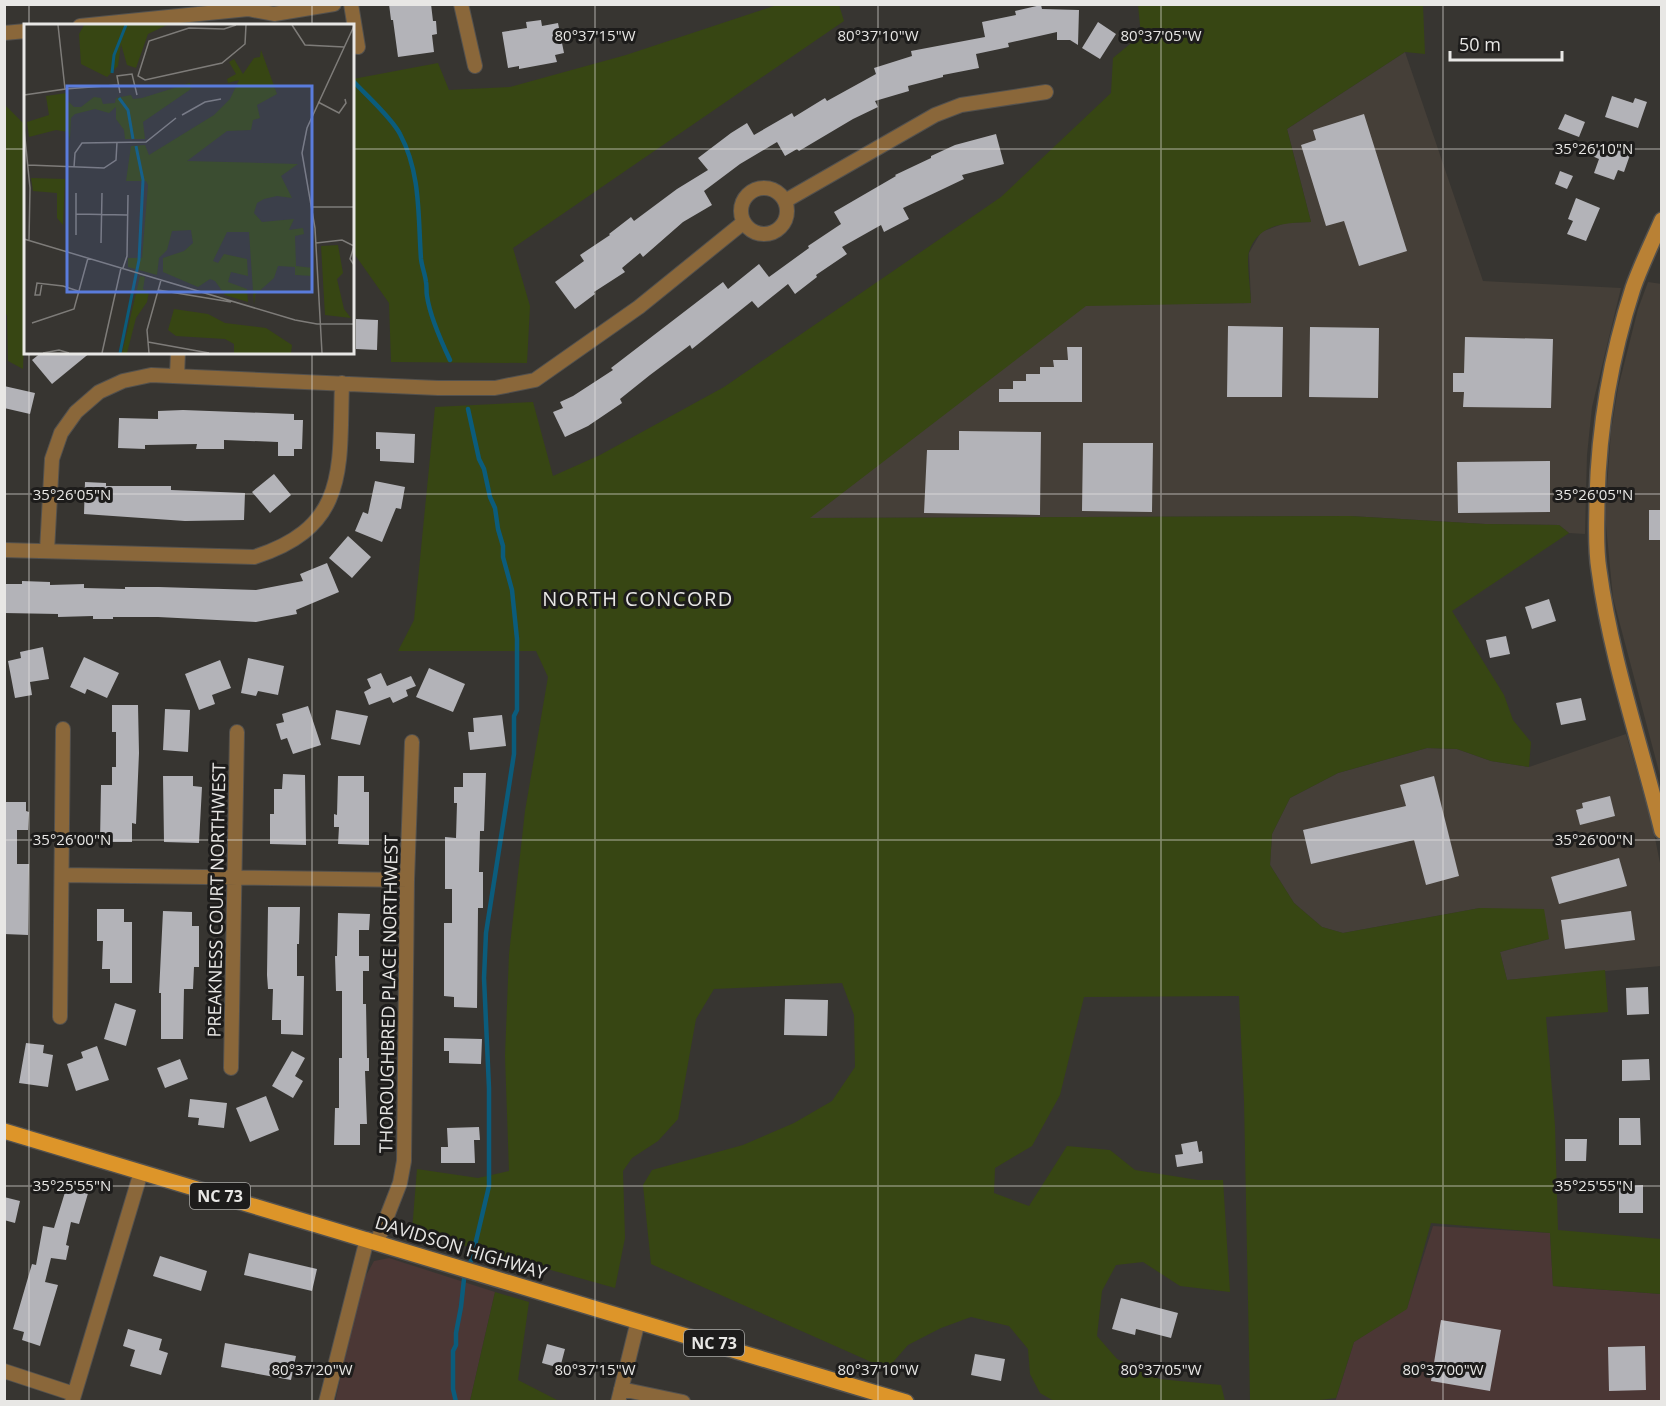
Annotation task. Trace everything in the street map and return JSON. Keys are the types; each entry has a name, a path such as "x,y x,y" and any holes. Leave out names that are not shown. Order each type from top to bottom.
{"main road":[{"name":"DAVIDSON HIGHWAY","path":"4,1131 906,1401"}],"street":[{"path":"98,24 251,7 274,14 334,4"},
{"path":"351,4 358,47"},
{"path":"461,4 475,66"},
{"path":"4,33 24,31"},
{"path":"785,201 935,115 961,105 1046,92"},
{"path":"765,188 777,192 785,201 788,212 784,224 775,232 764,235 752,231 744,222 741,211 745,199 753,191 765,188"},
{"path":"1661,828 1612,643 1596,539 1598,458 1606,390 1613,357 1634,287 1662,220"},
{"path":"47,551 52,459 61,433 76,412 99,392 123,381 151,375 438,388 495,388 535,380 639,307 744,222"},
{"path":"177,376 178,354"},
{"path":"4,550 254,557 279,549 310,528 330,502 338,472 342,383"},
{"path":"60,1017 63,729"},
{"name":"PREAKNESS COURT NORTHWEST","path":"231,1068 237,732"},
{"name":"THOROUGHBRED PLACE NORTHWEST","path":"326,1401 372,1241 400,1183 404,1161 407,880 412,742"},
{"path":"62,875 407,880"},
{"path":"4,1371 73,1398 141,1172"},
{"path":"638,1321 619,1395 683,1401"}],"shaded area":[{"path":"1405,52 1483,281 1621,288 1592,407 1587,455 1585,534 1569,533 1559,525 1485,524 1350,516 809,518 1086,305 1251,303 1249,253 1261,232 1285,223 1311,222 1287,129"},
{"path":"1648,282 1662,284 1661,779 1613,598 1605,515 1611,431 1618,388 1638,309"},
{"path":"1626,734 1653,828 1661,868 1661,966 1507,980 1500,952 1549,939 1480,908 1343,933 1322,927 1294,903 1270,865 1272,834 1290,798 1338,773 1427,748 1457,749 1491,761 1529,767"},
{"path":"1433,1226 1550,1233 1553,1286 1661,1294 1661,1401 1335,1402 1354,1342 1407,1308"},
{"path":"389,1258 495,1292 470,1401 335,1402 362,1283 374,1261"}],"green space":[{"path":"777,5 839,5 844,21 513,248 530,306 527,363 391,362 389,303 354,253 354,79 438,63 449,90 510,87 626,55"},
{"path":"1138,5 1423,5 1425,54 1405,52 1287,129 1311,222 1274,226 1259,235 1253,242 1248,256 1251,303 1086,306 810,518 1350,516 1485,524 1559,525 1569,533 1452,611 1504,695 1513,720 1531,742 1529,767 1491,761 1457,749 1427,748 1338,773 1290,798 1272,834 1270,865 1294,903 1322,927 1343,933 1480,908 1544,909 1549,939 1500,952 1507,980 1605,970 1608,1012 1546,1017 1555,1126 1558,1230 1661,1239 1661,1294 1553,1286 1550,1233 1431,1223 1407,1309 1354,1342 1336,1398 1304,1402 1250,1401 1244,1100 1239,996 1084,997 1060,1095 1032,1146 995,1168 994,1193 1029,1206 1067,1146 1110,1150 1135,1170 1198,1180 1223,1180 1230,1292 1180,1286 1143,1262 1116,1265 1102,1291 1097,1336 1117,1359 1159,1379 1221,1385 1225,1401 1054,1401 1040,1393 1030,1374 1028,1349 1009,1326 971,1317 941,1328 908,1345 887,1369 651,1264 643,1185 652,1170 743,1145 794,1123 832,1101 855,1067 854,1015 842,983 714,989 696,1019 678,1119 658,1141 632,1158 623,1171 625,1238 615,1288 412,1231 417,1169 478,1178 509,1171 505,1056 509,954 525,811 548,677 536,651 398,651 414,620 435,407 533,402 553,476 600,455 724,387 1001,197 1111,93 1113,58 1141,35"},
{"path":"4,104 24,124 23,369 8,361 7,315 5,314"},
{"path":"495,1292 529,1302 518,1380 559,1401 470,1401"}],"building":[{"path":"389,4 431,4 437,34 432,35 434,52 398,57"},
{"path":"1041,5 1042,9 1079,10 1078,45 1070,40 1057,40 1057,32 1008,43 1009,47 976,54 979,68 943,75 943,77 908,86 909,91 875,101 878,107 799,151 797,149 785,156 777,142 740,164 704,191 712,205 683,222 643,257 640,253 622,268 625,272 594,292 595,294 575,309 555,282 584,261 580,255 610,235 631,217 634,221 677,189 708,170 698,158 747,123 754,135 792,113 794,117 825,98 827,101 876,74 874,68 912,56 911,51 985,37 982,22 1016,15 1015,11"},
{"path":"541,20 542,26 558,23 564,53 555,55 557,62 519,69 519,66 508,68 502,32 527,28 526,22"},
{"path":"1098,22 1116,34 1100,59 1082,48"},
{"path":"1612,96 1633,103 1635,98 1647,102 1638,128 1605,117"},
{"path":"1364,114 1407,251 1359,266 1344,221 1326,226 1301,145 1316,140 1313,130"},
{"path":"1565,114 1585,122 1579,137 1558,129"},
{"path":"996,134 1004,164 962,175 964,179 903,208 909,219 884,232 881,225 842,247 847,254 816,275 817,277 795,294 788,284 758,308 752,301 692,349 690,345 650,375 620,399 622,403 588,426 565,437 553,412 563,408 560,402 613,370 611,368 723,282 728,289 759,264 769,277 809,248 808,246 841,224 834,212 931,156 955,145"},
{"path":"1596,145 1613,151 1615,146 1631,152 1624,172 1618,170 1614,180 1594,173 1599,159 1592,156"},
{"path":"1560,171 1573,176 1567,189 1555,184"},
{"path":"1576,198 1600,208 1586,241 1567,234 1573,221 1568,219"},
{"path":"356,319 378,320 377,350 356,349"},
{"path":"1228,326 1283,327 1282,397 1227,397"},
{"path":"1310,327 1379,328 1378,398 1309,397"},
{"path":"1465,337 1553,339 1551,408 1463,407 1464,392 1453,392 1453,373 1464,373"},
{"path":"1067,347 1082,347 1082,402 999,402 999,389 1013,389 1013,381 1026,381 1026,374 1040,374 1040,367 1054,367 1053,360 1068,360"},
{"path":"40,354 89,354 52,384 32,360"},
{"path":"4,386 35,393 30,414 4,408"},
{"path":"158,411 294,414 294,420 303,420 302,449 294,449 294,456 278,456 278,442 224,440 224,449 196,449 197,444 145,445 145,449 118,448 119,418 158,419"},
{"path":"959,431 1041,432 1040,515 924,513 927,450 959,450"},
{"path":"376,432 415,434 414,463 380,461 380,449 376,449"},
{"path":"1083,443 1153,443 1152,512 1082,511"},
{"path":"1550,461 1550,512 1458,513 1457,462"},
{"path":"274,474 291,495 270,513 252,492"},
{"path":"375,481 405,487 401,509 396,508 382,542 355,531 363,512 368,514"},
{"path":"85,482 106,483 106,486 171,486 171,490 245,493 244,520 185,521 84,514"},
{"path":"1649,510 1662,510 1662,540 1649,540"},
{"path":"348,536 371,557 352,578 329,558"},
{"path":"327,563 339,592 296,610 297,614 256,622 158,617 93,619 93,616 58,617 58,614 4,613 4,584 22,584 22,581 50,582 50,585 84,584 84,588 159,587 256,590 303,581 300,574"},
{"path":"1549,599 1556,621 1532,629 1525,607"},
{"path":"1506,636 1510,654 1490,658 1486,640"},
{"path":"43,647 49,679 30,682 32,695 15,698 8,661 21,658 20,652"},
{"path":"84,657 119,673 107,698 87,689 85,694 70,687"},
{"path":"248,658 284,666 278,695 258,691 256,696 241,693"},
{"path":"220,660 231,688 212,695 215,704 199,710 185,674"},
{"path":"429,668 465,684 453,712 416,697"},
{"path":"381,673 387,686 411,676 416,686 406,690 408,696 393,703 390,697 369,705 364,692 371,688 367,679"},
{"path":"1581,698 1586,720 1561,725 1556,703"},
{"path":"112,705 138,705 139,753 136,824 132,823 132,842 100,842 101,785 112,785 112,767 116,767 116,732 112,732"},
{"path":"308,706 321,745 293,754 287,738 281,740 276,724 284,722 282,714"},
{"path":"165,709 190,710 188,752 163,750"},
{"path":"336,710 368,716 360,745 331,739"},
{"path":"502,715 506,746 470,750 468,732 474,732 473,718"},
{"path":"463,773 486,773 484,831 480,831 479,872 483,872 483,908 478,908 477,1008 454,1007 454,997 444,996 444,923 452,923 452,889 445,889 445,837 456,838 457,803 454,803 454,787 463,787"},
{"path":"283,774 305,775 306,845 270,844 270,814 274,814 274,789 282,789"},
{"path":"163,776 193,776 193,786 202,787 199,843 164,842"},
{"path":"338,776 364,776 364,792 369,792 369,845 338,844 339,827 334,827 334,814 337,815"},
{"path":"1434,776 1459,876 1426,885 1414,840 1311,864 1303,830 1406,806 1400,785"},
{"path":"1610,796 1615,816 1580,825 1576,810 1583,808 1582,803"},
{"path":"4,802 26,802 26,811 29,812 28,830 17,830 17,864 29,864 28,935 4,934"},
{"path":"1619,858 1627,886 1559,904 1551,877"},
{"path":"268,907 300,907 297,976 304,976 303,1035 281,1034 281,1020 272,1020 273,989 268,989 267,975"},
{"path":"97,909 124,909 124,922 132,922 132,983 110,983 110,969 102,969 103,941 97,941"},
{"path":"163,911 192,912 192,926 199,926 199,967 194,967 193,989 184,989 183,1039 161,1039 161,993 159,993"},
{"path":"1631,911 1635,940 1565,949 1561,920"},
{"path":"338,913 370,914 369,930 359,930 359,956 369,956 369,971 363,971 363,1004 366,1004 367,1058 369,1058 369,1071 365,1071 367,1124 360,1124 360,1145 334,1145 335,1108 339,1108 339,1058 342,1058 342,991 336,991 335,956 337,956"},
{"path":"1648,987 1649,1014 1627,1015 1626,988"},
{"path":"785,999 828,1000 827,1036 784,1035"},
{"path":"115,1003 136,1010 126,1046 104,1039"},
{"path":"444,1038 482,1039 481,1064 449,1063 449,1051 444,1051"},
{"path":"26,1043 44,1045 43,1053 53,1055 48,1087 19,1083"},
{"path":"97,1046 109,1080 76,1091 67,1064 83,1058 81,1052"},
{"path":"292,1051 305,1058 295,1076 303,1081 293,1098 272,1086"},
{"path":"180,1059 188,1079 165,1088 157,1068"},
{"path":"1649,1059 1650,1080 1622,1081 1622,1060"},
{"path":"266,1096 279,1130 250,1142 236,1108"},
{"path":"190,1099 227,1103 224,1128 198,1125 199,1118 188,1117"},
{"path":"1619,1118 1640,1118 1641,1145 1619,1145"},
{"path":"479,1127 480,1140 474,1140 475,1163 441,1163 441,1147 448,1147 447,1128"},
{"path":"1565,1139 1587,1139 1586,1161 1565,1161"},
{"path":"1197,1141 1199,1152 1202,1151 1203,1163 1177,1167 1175,1155 1183,1154 1181,1144"},
{"path":"1643,1185 1643,1213 1619,1213 1619,1186"},
{"path":"74,1186 89,1190 79,1224 71,1222 66,1245 69,1246 66,1260 51,1258 45,1282 58,1285 40,1346 22,1340 24,1332 13,1329 32,1264 36,1265 43,1226 54,1228 66,1189 73,1191"},
{"path":"4,1197 20,1201 15,1223 4,1220"},
{"path":"249,1253 317,1269 312,1291 244,1275"},
{"path":"160,1256 207,1271 201,1291 153,1276"},
{"path":"1121,1298 1178,1313 1171,1338 1136,1329 1135,1335 1112,1329"},
{"path":"1441,1320 1501,1330 1490,1391 1431,1381"},
{"path":"128,1329 162,1339 159,1350 168,1353 161,1375 130,1366 135,1350 123,1346"},
{"path":"225,1343 296,1356 291,1380 221,1367"},
{"path":"547,1344 565,1349 560,1368 542,1363"},
{"path":"1645,1346 1646,1390 1609,1391 1608,1347"},
{"path":"975,1354 1005,1359 1001,1381 971,1375"}],"waterway":[{"path":"354,82 391,121 407,149 415,180 421,259 428,304 450,360"},
{"path":"456,1402 453,1389 453,1351 456,1345 464,1279 472,1258 489,1186 489,1088 484,978 486,933 514,754 514,716 517,710 517,639 512,590 503,557 495,508 479,459 468,409"}],"district":[{"name":"NORTH CONCORD","path":"638,598"}]}
